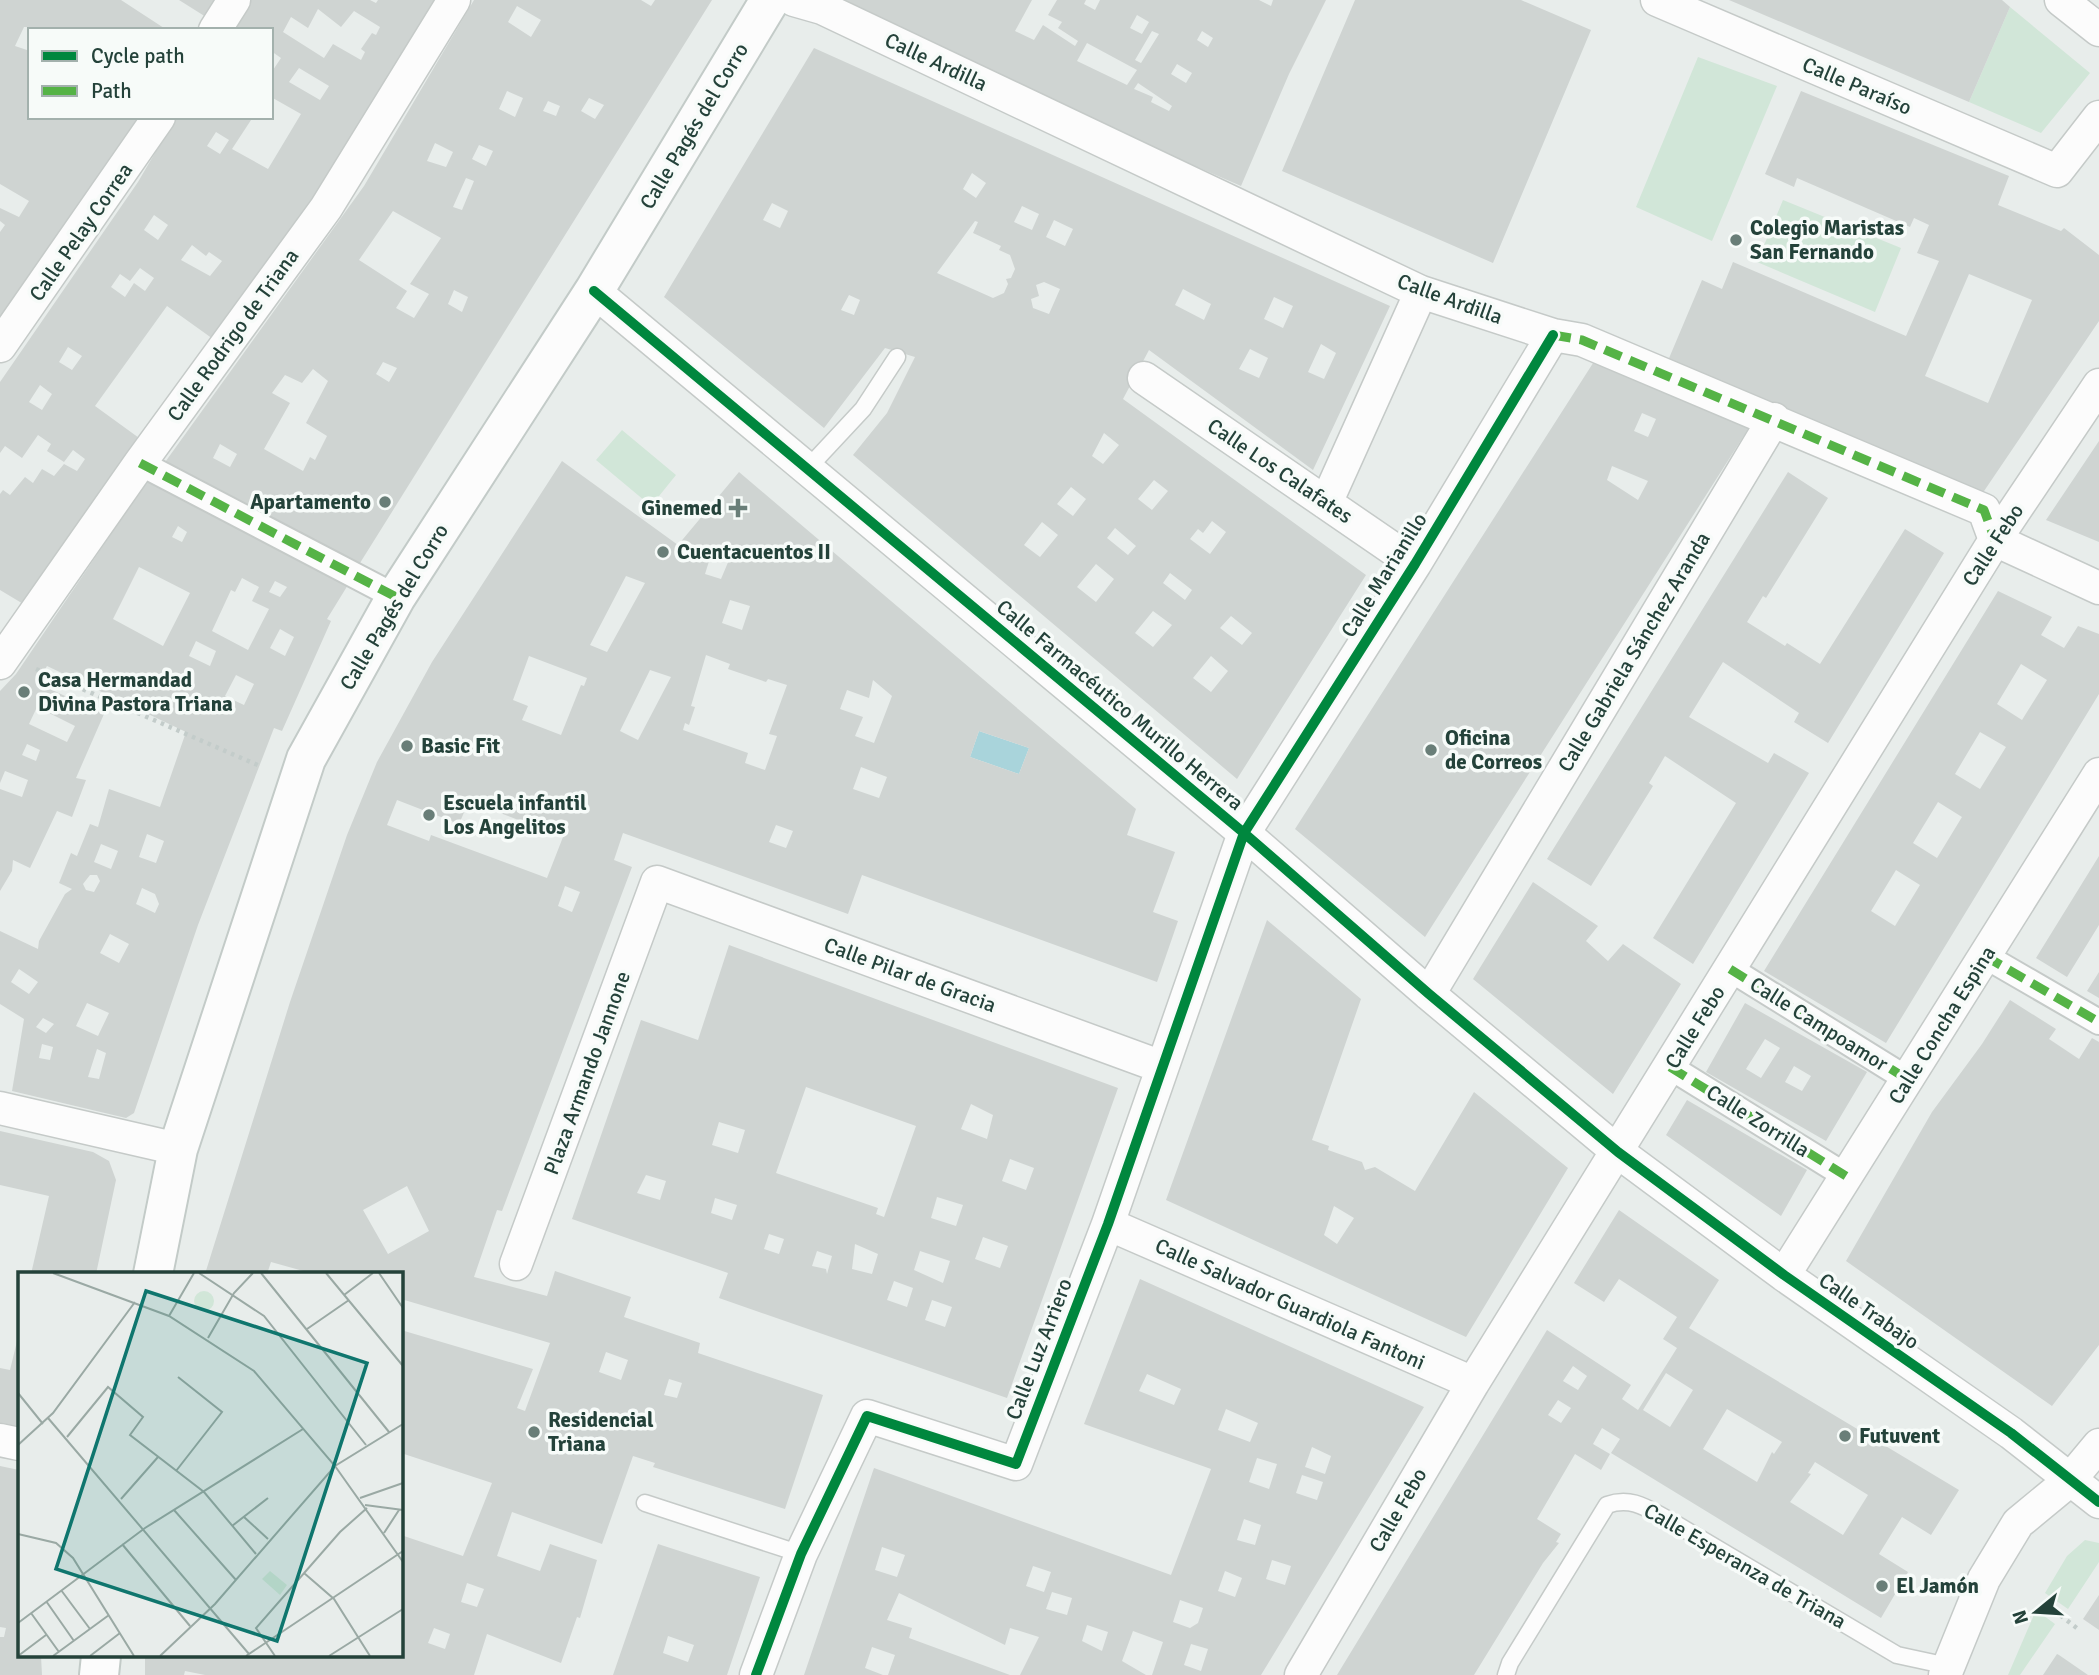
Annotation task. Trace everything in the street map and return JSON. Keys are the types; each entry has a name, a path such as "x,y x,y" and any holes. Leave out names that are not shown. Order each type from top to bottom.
{"main road":[{"name":"Calle Pagés del Corro","path":"153,1272 178,1149 306,759 396,597 594,291 770,0"}],"street":[{"path":"216,28 234,0"},
{"name":"Calle Rodrigo de Triana","path":"0,663 140,463 326,208 454,0"},
{"name":"Calle Ardilla","path":"794,0 822,8 1421,292 1553,335 1582,340 1984,510 1995,540"},
{"name":"Calle Paraíso","path":"1657,0 2057,171 2099,117"},
{"path":"2061,0 2099,30"},
{"name":"Calle Pelay Correa","path":"0,346 158,119"},
{"name":"Calle Farmacéutico Murillo Herrera","path":"594,291 1244,833 1429,994 1618,1152"},
{"path":"1326,503 1421,292"},
{"name":"Calle Marianillo","path":"1244,833 1415,564 1553,335"},
{"name":"Calle Los Calafates","path":"1144,378 1415,564"},
{"name":"Calle Febo","path":"1301,1675 1473,1383 1995,540 2099,385"},
{"name":"Calle Gabriela Sánchez Aranda","path":"1429,994 1774,419"},
{"path":"140,463 396,597"},
{"path":"1995,540 2099,588"},
{"name":"Calle Concha Espina","path":"1784,1275 2099,774"},
{"name":"Calle Luz Arriero","path":"756,1675 801,1554 867,1416 1016,1464 1108,1224 1244,833"},
{"name":"Calle Pilar de Gracia","path":"657,882 1162,1067"},
{"name":"Plaza Armando Jannone","path":"516,1264 657,882"},
{"path":"1986,956 2099,1022"},
{"name":"Calle Campoamor","path":"1730,969 1907,1079"},
{"name":"Calle Zorrilla","path":"1670,1067 1846,1175"},
{"path":"0,1108 178,1149"},
{"name":"Calle Trabajo","path":"1618,1152 1784,1275 2011,1433 2099,1502"},
{"name":"Calle Salvador Guardiola Fantoni","path":"1108,1224 1473,1383"},
{"path":"0,1440 18,1444"},
{"name":"Calle Esperanza de Triana","path":"1946,1671 1984,1579 2018,1523 2069,1480 2099,1445"}],"lane":[{"path":"807,469 863,409 897,358"},
{"name":"Calle Esperanza de Triana","path":"1506,1675 1517,1651 1608,1505 1618,1501 1634,1501 1669,1520 1897,1655 1946,1671"},
{"path":"645,1503 801,1554"}],"path":[{"path":"33,668 260,766"},
{"path":"2047,1605 2078,1629"}],"green space":[{"path":"2010,7 2090,73 2041,133 1969,102"},
{"path":"1698,57 1777,86 1712,241 1636,207"},
{"path":"1783,200 1901,248 1875,312 1757,262"},
{"path":"622,430 676,475 651,506 596,460"},
{"path":"2085,1540 2099,1543 2099,1562 2068,1609 2045,1593 2067,1556"},
{"path":"2036,1610 2055,1624 2020,1675 2008,1675"}],"water":[{"path":"979,731 1029,748 1019,774 970,757"}],"building":[{"path":"0,0 121,0 164,28 24,27 15,46 28,50 28,119 141,119 0,317 0,232 5,225 0,221 0,208 19,217 29,201 0,184"},
{"path":"179,0 217,0 206,17"},
{"path":"250,0 370,0 376,3 378,0 443,0 220,344 167,306 95,406 146,443 25,605 0,590 0,494 3,490 10,495 25,477 33,483 42,469 54,476 64,464 77,471 85,459 73,450 64,462 47,451 51,444 38,435 22,458 5,446 0,453 0,382 138,182 175,119 252,119 232,149 268,169 301,114 273,98 273,70 281,58 273,52 273,28 233,28","holes":["318,9 341,27 354,11 380,27 376,35 372,33 361,49 365,52 361,60 333,44 324,58 283,32 291,17 308,28","299,68 329,86 320,100 289,82","216,132 229,140 220,154 207,146","154,215 168,225 158,240 144,230","192,245 206,256 209,252 222,261 210,276 181,260","140,268 154,278 145,291 134,283 125,297 111,287 120,274 130,281","68,347 82,356 72,370 59,362","40,385 52,394 42,410 29,402"]},
{"path":"474,0 641,0 651,6 655,0 712,0 355,571 163,465 364,186","holes":["517,6 541,20 531,37 508,22","507,91 523,98 515,117 499,109","589,98 604,105 595,119 581,111","548,101 560,106 556,116 543,111","435,143 453,152 446,167 427,161","479,145 493,151 486,166 472,159","466,178 474,181 462,210 453,207","393,211 441,238 410,284 429,294 414,318 396,308 407,291 359,260","454,290 468,297 462,312 448,304","383,362 397,368 389,382 376,374","313,369 328,381 306,423 327,436 315,460 310,457 303,471 264,449 290,403 272,393 285,375 302,383","220,444 237,454 230,467 213,458"]},
{"path":"844,0 1032,0 1015,31 1034,40 1043,25 1075,46 1078,41 1058,28 1062,22 1048,15 1057,0 1086,0 1084,4 1095,10 1100,0 1259,0 1271,6 1273,0 1326,0 1289,74 1241,186 1149,146","holes":["1137,15 1149,22 1142,34 1130,28","1152,31 1159,34 1141,63 1135,60","1202,31 1213,38 1208,47 1197,40","1087,43 1137,70 1127,85 1077,61","1177,64 1192,73 1186,83 1171,74","1138,83 1172,106 1169,111 1151,102 1153,97 1134,89"]},
{"path":"1355,0 1521,0 1591,30 1493,263 1282,171"},
{"path":"1729,0 2002,0 2010,7 1969,102"},
{"path":"814,48 1390,306 1313,470 1149,350 1123,399 1366,575 1237,779 853,455 887,413 915,357 885,348 824,428 664,297","holes":["972,173 986,183 976,198 963,189","772,203 788,211 780,228 763,220","1022,206 1039,214 1032,230 1014,222","1054,220 1073,229 1065,246 1046,237","975,221 978,222 973,233 1001,246 999,250 1010,255 1015,269 1011,278 1006,279 1008,284 1004,293 993,298 937,273","1044,282 1060,289 1049,314 1033,308 1031,299 1039,296 1036,285","1183,289 1211,304 1204,320 1175,305","849,295 860,300 854,315 841,310","1274,297 1293,306 1283,328 1264,319","1321,344 1336,353 1324,379 1308,372","1250,349 1268,358 1259,378 1239,369","1104,433 1119,445 1103,464 1092,456","1154,480 1168,491 1152,510 1138,499","1071,487 1086,499 1073,516 1057,504","1212,521 1226,532 1210,554 1190,539 1198,529 1203,533","1042,522 1058,535 1040,557 1024,545","1115,528 1136,546 1128,555 1107,538","1096,564 1114,579 1096,602 1077,587","1170,573 1192,590 1185,600 1163,583","1153,611 1172,625 1153,647 1135,633","1231,616 1252,633 1242,645 1220,628","1211,656 1228,671 1211,692 1193,678"]},
{"path":"1801,91 2009,176 1998,205 2061,231 2064,228 2099,255 2099,321 1980,497 1667,363 1702,280 1722,289 1733,262 1906,336 1939,261 1917,253 1929,225 1914,218 1910,227 1797,178 1794,187 1765,174","holes":["1969,274 2032,300 1988,403 1925,376"]},
{"path":"1595,360 1750,426 1425,937 1295,829","holes":["1642,413 1656,419 1648,437 1634,431","1612,466 1648,481 1638,500 1607,480"]},
{"path":"2099,441 2099,542 2046,520"},
{"path":"562,461 678,545 739,472 1136,809 1127,835 1175,852 1153,912 1178,921 1157,982 862,875 848,914 623,833 614,860 632,867 502,1211 497,1210 474,1277 547,1296 555,1271 631,1297 624,1317 700,1343 698,1353 823,1395 785,1509 653,1467 655,1463 633,1456 602,1544 512,1512 497,1556 540,1571 550,1544 597,1560 580,1618 577,1617 561,1663 487,1634 474,1675 205,1675 185,1671 184,1675 145,1675 145,1658 402,1658 402,1535 463,1556 492,1483 402,1453 402,1330 533,1369 517,1408 525,1411 550,1343 402,1299 402,1272 307,1272 271,1262 268,1272 206,1272 290,1002 347,835 377,762 432,662","holes":["723,554 729,560 721,579 705,574 710,558 717,560","626,576 645,583 607,652 590,645","730,600 750,606 742,630 722,623","706,655 730,664 728,669 766,682 768,679 787,685 769,734 777,736 765,770 745,763 748,753 683,730 685,723 689,725 695,707 691,706","529,656 587,678 584,686 581,685 561,735 522,720 528,706 513,700","650,670 671,677 638,740 620,731","873,680 892,696 874,743 855,736 863,717 840,709 847,690 869,698","979,731 1029,748 1019,774 970,757","861,767 887,777 879,798 853,789","397,800 459,824 469,801 563,837 547,878 431,835 429,841 387,825","776,825 793,831 786,848 769,842","565,886 580,892 572,912 558,906","407,1186 429,1231 388,1254 363,1210","606,1352 628,1360 621,1380 599,1372","669,1379 682,1383 677,1398 664,1395","467,1583 484,1589 477,1607 461,1602","434,1628 450,1634 445,1649 428,1643"]},
{"path":"1788,472 1828,498 1766,598 1763,596 1747,622 1785,646 1787,643 1820,664 1905,529 1944,553 1828,743 1794,722 1799,713 1723,662 1689,717 1768,763 1774,753 1809,773 1693,964 1653,938 1736,803 1665,756 1649,783 1653,786 1591,886 1547,859"},
{"path":"149,478 351,580 327,619 331,621 282,731 274,728 198,925 134,1113 126,1118 12,1091 24,1019 0,1004 0,931 38,949 39,941 65,894 72,889 59,883 71,853 77,856 90,824 98,827 109,789 160,807 186,732 47,666 37,683 104,714 76,778 86,780 72,817 57,811 30,868 13,860 12,871 0,891 0,789 22,797 28,780 5,771 0,783 0,691 16,674","holes":["178,526 187,532 182,542 172,537","139,567 190,593 163,646 113,619","242,578 259,587 252,601 269,609 248,650 212,631 231,590 235,592","275,581 287,587 280,597 269,592","280,629 294,637 285,656 270,648","196,641 216,651 210,666 189,656","236,675 254,684 244,705 225,696","37,707 75,726 67,742 29,724","27,744 40,750 36,761 22,755","147,834 164,841 156,863 139,857","101,844 118,851 111,869 94,862","90,875 97,875 100,881 94,892 86,890 83,884","142,888 155,894 159,904 155,913 136,904","110,934 129,944 119,963 100,953","19,969 38,982 29,994 11,982","87,1003 109,1013 98,1036 76,1026","43,1018 54,1024 46,1033 36,1027","42,1044 53,1047 50,1060 39,1058","97,1049 106,1053 99,1079 88,1077"]},
{"path":"1998,591 2052,617 2041,635 2064,648 2078,626 2099,634 2099,694 1886,1043 1764,971","holes":["2021,664 2047,680 2022,720 1997,704","1980,732 2006,747 1980,789 1955,774","1938,802 1962,817 1937,858 1913,843","1896,870 1920,885 1895,926 1871,911"]},
{"path":"2099,856 2099,925 2067,977 2036,958"},
{"path":"1533,882 1598,926 1586,941 1608,961 1623,944 1681,984 1613,1094 1473,979"},
{"path":"1267,920 1361,999 1312,1140 1329,1146 1328,1150 1362,1162 1365,1170 1375,1167 1415,1191 1474,1092 1568,1168 1466,1337 1166,1200","holes":["1334,1206 1354,1218 1337,1244 1324,1235"]},
{"path":"729,945 1118,1088 1007,1398 719,1298 728,1273 572,1219 641,1020 698,1040","holes":["806,1087 916,1126 884,1217 876,1214 878,1208 776,1173","971,1104 993,1115 987,1139 961,1129","719,1122 745,1130 738,1153 712,1145","1010,1159 1034,1168 1026,1190 1002,1181","646,1175 666,1181 660,1200 637,1193","937,1197 963,1205 956,1226 931,1218","715,1198 737,1205 732,1220 711,1213","769,1234 784,1239 779,1254 764,1249","983,1237 1008,1246 1000,1268 975,1259","855,1244 878,1254 872,1274 852,1269","817,1251 832,1256 827,1274 826,1269 812,1266","920,1251 950,1261 943,1283 914,1270","894,1281 913,1288 907,1307 887,1300","932,1300 952,1307 945,1327 925,1320"]},
{"path":"2099,972 2099,998 2087,991"},
{"path":"2010,1000 2056,1029 2049,1039 2079,1059 2092,1038 2099,1042 2099,1345 2052,1406 1846,1261 1932,1112 1982,1044"},
{"path":"1745,1003 1867,1072 1826,1141 1706,1072","holes":["1765,1039 1780,1048 1761,1078 1746,1069","1794,1066 1811,1076 1802,1091 1785,1082"]},
{"path":"1687,1100 1807,1170 1781,1216 1666,1135"},
{"path":"0,1131 93,1152 109,1161 116,1180 96,1272 31,1272 49,1196 0,1185"},
{"path":"1619,1210 1719,1280 1689,1328 1959,1490 1931,1535 1902,1517 1879,1554 1908,1572 1881,1618 1611,1453 1620,1439 1602,1428 1593,1444 1610,1454 1601,1470 1575,1454 1537,1519 1561,1534 1556,1542 1559,1543 1543,1563 1474,1675 1337,1675 1547,1330 1631,1385 1622,1399 1638,1410 1677,1348 1663,1339 1677,1317 1619,1279 1604,1302 1574,1283","holes":["1573,1366 1587,1376 1578,1390 1563,1381","1666,1373 1693,1390 1670,1427 1643,1410","1558,1400 1571,1408 1561,1423 1548,1415","1727,1409 1782,1442 1774,1454 1772,1452 1757,1482 1703,1449","1815,1462 1868,1495 1843,1535 1790,1502 1811,1474 1808,1473"]},
{"path":"1140,1279 1424,1407 1261,1675 1152,1675 1163,1642 1133,1631 1122,1661 1146,1675 1020,1675 1039,1637 1010,1628 1005,1645 899,1593 887,1620 912,1628 909,1638 1010,1675 888,1675 895,1655 872,1647 865,1668 883,1675 804,1675 874,1468 1171,1575 1211,1469 1084,1424","holes":["1147,1374 1181,1389 1174,1405 1139,1391","1226,1409 1258,1423 1250,1442 1218,1430","1312,1447 1331,1456 1325,1474 1305,1467","1257,1458 1277,1464 1269,1489 1249,1482","1302,1475 1323,1482 1317,1500 1296,1493","1244,1519 1261,1525 1255,1545 1237,1540","882,1547 905,1555 897,1577 875,1570","1272,1560 1291,1566 1285,1585 1266,1579","1033,1566 1051,1572 1044,1592 1026,1586","1225,1571 1242,1578 1235,1597 1218,1591","1052,1592 1072,1598 1067,1615 1046,1609","1180,1600 1203,1608 1198,1623 1190,1628 1173,1622","1087,1625 1108,1632 1102,1651 1082,1641","1191,1644 1208,1649 1201,1671 1184,1665"]},
{"path":"18,1337 18,1427 0,1423 0,1368 10,1370"},
{"path":"0,1466 18,1470 18,1658 41,1658 42,1675 0,1675 0,1637 4,1637 6,1628 0,1627"},
{"path":"658,1544 760,1577 727,1675 613,1675","holes":["668,1636 694,1645 688,1662 663,1653"]},
{"path":"2099,1595 2099,1630 2083,1619"},
{"path":"2057,1654 2059,1655 2088,1675 2043,1675"}],"marked path":[{"path":"1553,335 1582,340 1984,510 1995,540"},
{"path":"140,463 396,597"},
{"path":"1985,956 2099,1022"},
{"path":"1730,969 1907,1079"},
{"path":"1670,1067 1846,1176"}],"cycle path":[{"path":"594,291 1244,833 1429,994 1618,1152 1784,1275 2011,1433 2099,1502"},
{"path":"756,1675 801,1554 867,1416 1016,1464 1108,1224 1244,833 1415,564 1553,335"}],"place":[{"name":"Colegio Maristas San Fernando","path":"1736,240"},
{"name":"Apartamento","path":"385,502"},
{"name":"Ginemed","path":"738,508"},
{"name":"Cuentacuentos II","path":"663,552"},
{"name":"Casa Hermandad Divina Pastora Triana","path":"24,692"},
{"name":"Basic Fit","path":"407,746"},
{"name":"Oficina de Correos","path":"1431,750"},
{"name":"Escuela infantil Los Angelitos","path":"429,815"},
{"name":"Residencial Triana","path":"534,1432"},
{"name":"Futuvent","path":"1845,1436"},
{"name":"El Jamón","path":"1882,1586"}]}
